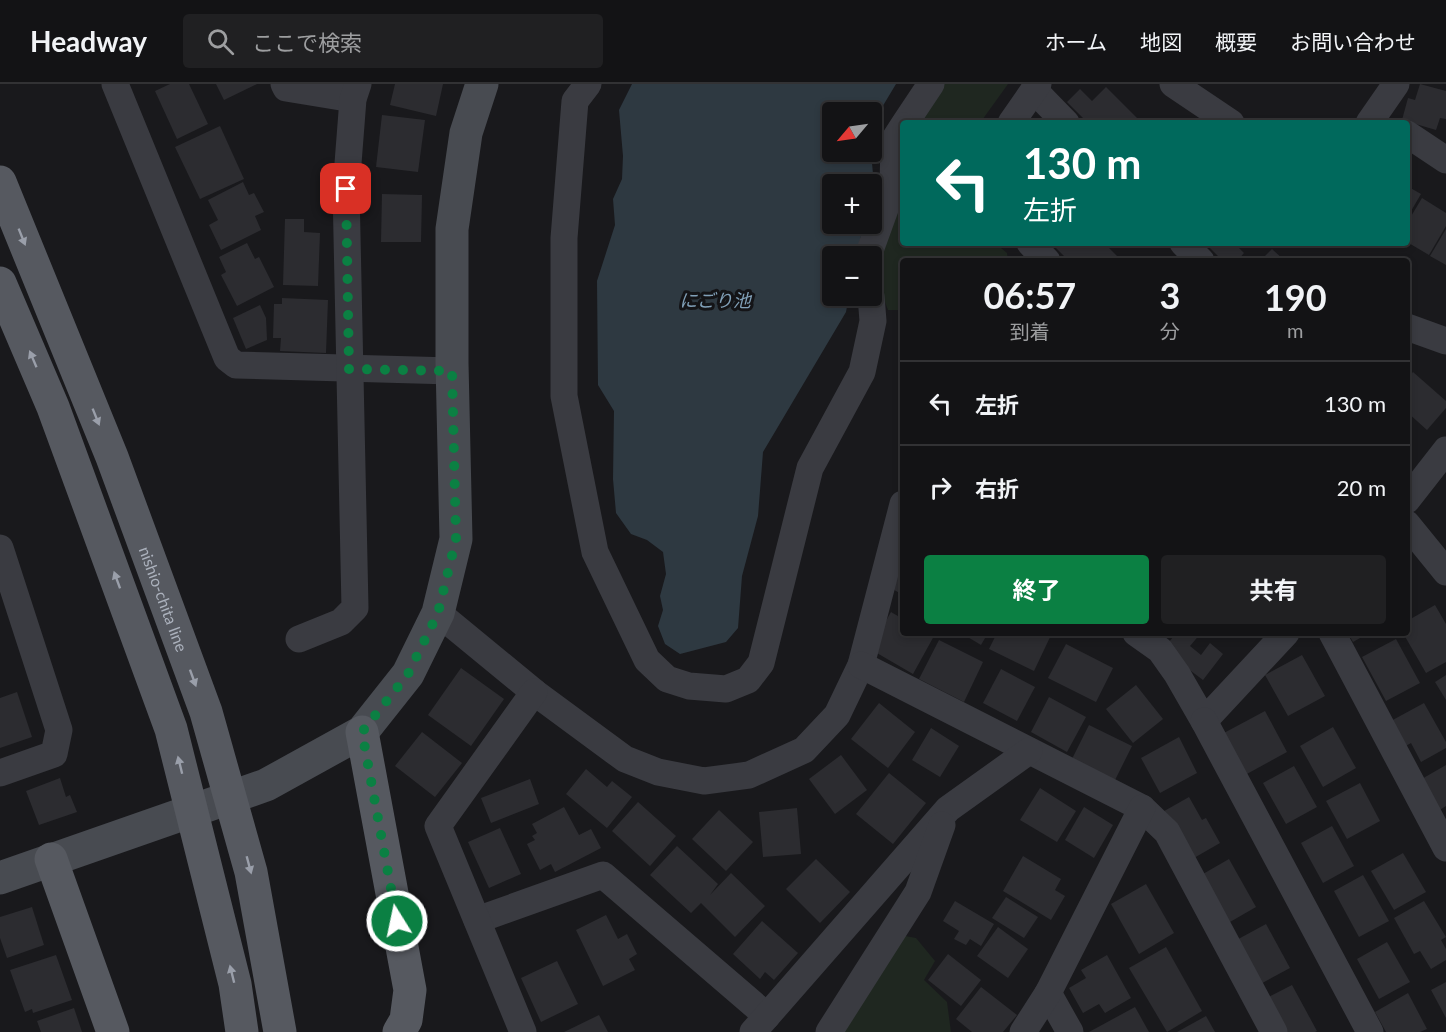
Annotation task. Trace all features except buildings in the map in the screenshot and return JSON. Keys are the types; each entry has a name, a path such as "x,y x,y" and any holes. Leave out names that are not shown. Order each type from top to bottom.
{"main road":[{"name":"nishio-chita line","path":"0,182 112,457 206,712 251,872 280,1032"},
{"path":"0,283 53,407 171,729 235,984 242,1032"},
{"path":"362,732 410,990 406,1020 399,1032"},
{"path":"51,859 113,1032"}],"street":[{"path":"115,84 227,358 236,365 452,371"},
{"path":"284,84 286,88 356,91 346,189 355,608 342,622 298,639"},
{"path":"0,878 266,785 362,732 408,674 438,613 456,539 452,371 453,229 466,133 482,84"},
{"path":"588,84 575,101 564,238 564,396 595,552 646,660 667,679 689,686 726,689 748,680 761,663 810,468 862,372 873,321 872,306"},
{"path":"907,120 931,84"},
{"path":"1173,84 1227,120"},
{"path":"1378,120 1396,84"},
{"path":"1013,120 1036,87 1064,120"},
{"path":"872,246 893,187 894,140 900,131"},
{"path":"1410,136 1446,160"},
{"path":"1033,246 1044,258"},
{"path":"1186,246 1198,258"},
{"path":"1410,328 1446,341"},
{"path":"1410,496 1446,450"},
{"path":"438,613 534,692 625,759 658,772 704,781 749,775 804,750 837,715 861,665 900,516"},
{"path":"1410,528 1446,572"},
{"path":"0,548 59,730 54,754 0,773"},
{"path":"1140,636 1160,650 1177,674 1370,1032"},
{"path":"1204,721 1283,636"},
{"path":"1334,636 1446,848"},
{"path":"861,665 1142,808 1167,832 1274,1032"},
{"path":"523,1032 438,826 534,692"},
{"path":"477,920 603,875 760,1024 948,809 1029,751"},
{"path":"1023,1032 1048,993 1142,808"},
{"path":"829,1032 918,892 948,809"},
{"path":"1048,993 1070,1032"}],"shaded area":[{"path":"939,84 1008,84 982,120 915,120"},
{"path":"900,150 900,246 999,246 1007,253 1008,258 900,258 900,310 888,310 882,294 882,246 876,246 879,234 882,234 882,222"},
{"path":"900,935 916,938 935,961 924,980 947,1002 951,1032 839,1032"}],"water":[{"name":"にごり池","path":"632,84 896,84 882,107 882,102 822,102 822,162 872,162 873,174 822,174 822,234 862,234 858,246 822,246 822,306 847,306 846,312 763,452 758,516 742,576 738,628 726,642 680,654 665,644 658,626 663,610 660,596 666,574 663,552 647,540 631,534 616,513 613,479 614,411 598,385 597,281 615,225 613,199 622,179 623,156 619,110"}],"route":[{"path":"346,189 349,369 452,371 456,539 438,613 408,674 362,732 397,921"}]}
